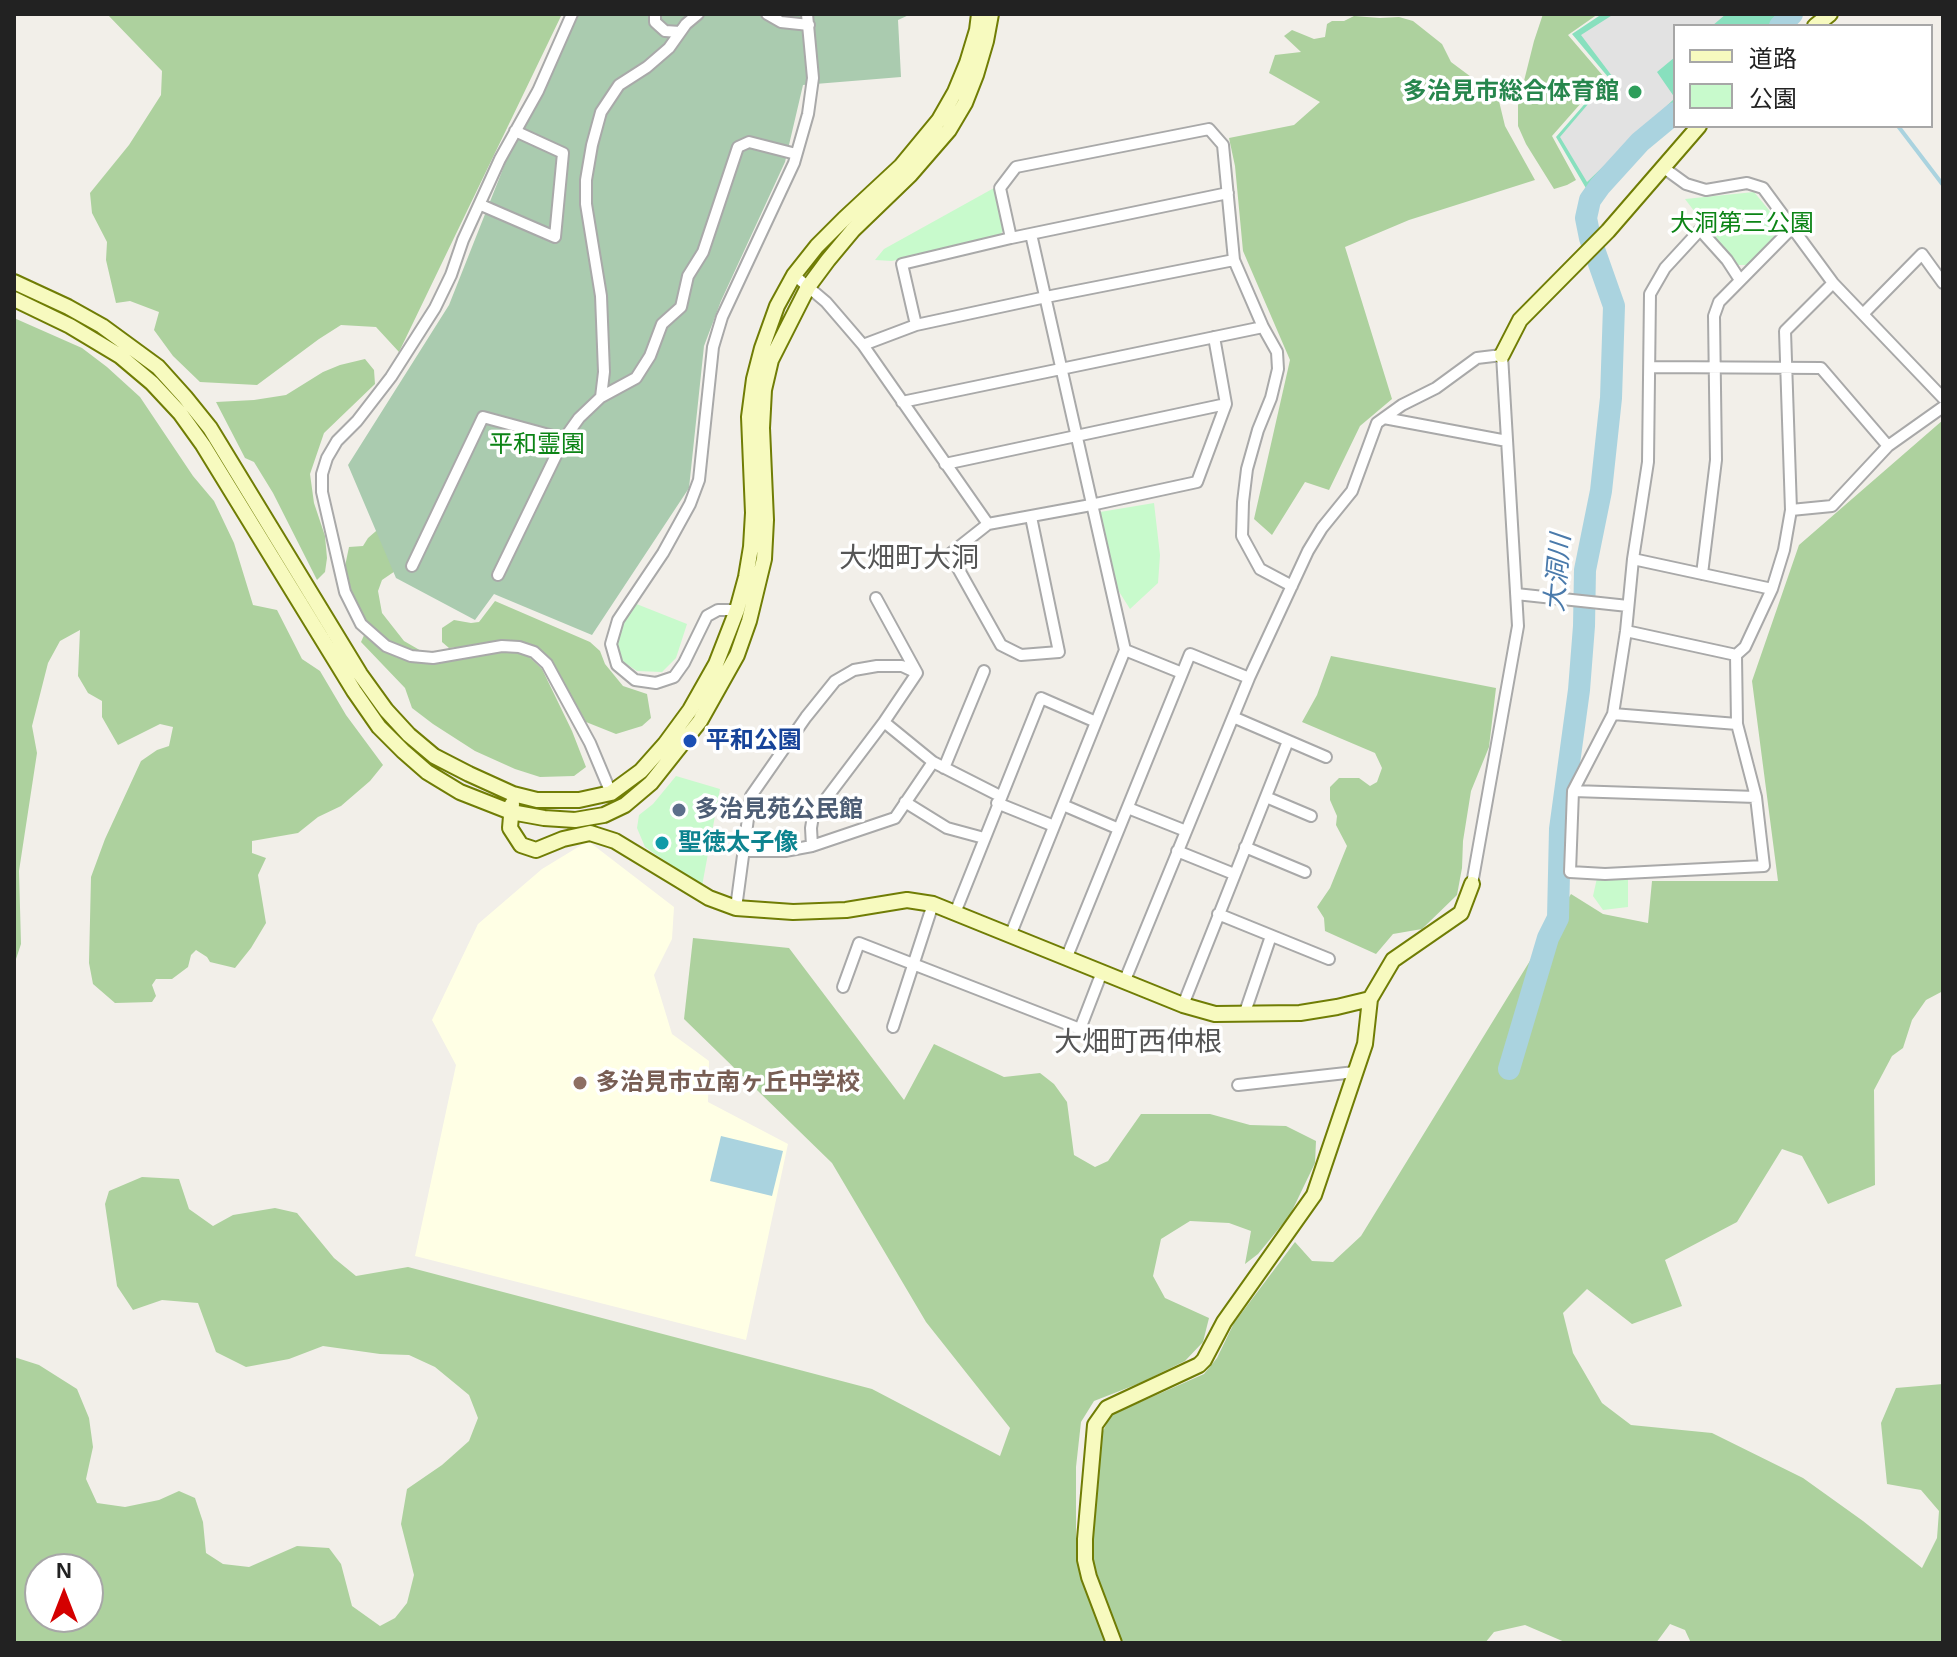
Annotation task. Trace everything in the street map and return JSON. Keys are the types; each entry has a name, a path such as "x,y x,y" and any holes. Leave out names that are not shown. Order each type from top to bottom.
{"street":[{"path":"572,14 538,91 500,159 435,308 391,377 337,441 322,474 322,492 345,592 361,624 386,646 411,656 433,658 502,646 534,652 552,672 590,743 611,793"},
{"path":"655,14 655,22 665,31 680,32"},
{"path":"601,397 604,372 601,296 586,204 586,180 592,145 601,112 619,85 669,48 686,24 698,14"},
{"path":"737,610 718,610 707,616 674,677 656,683 635,680 617,665 611,644 618,620 663,553 690,504 699,480 713,347 722,317 796,154 808,114 813,78 808,19 781,22 767,14"},
{"path":"14,282 102,326 158,367 185,397 210,428 360,674 409,735 434,756 513,794 537,800 579,800 611,793 641,771 690,710 716,664 737,610 751,547 753,513 749,417 754,379 777,306 794,275 817,246 901,166 939,120 967,63 979,14"},
{"path":"14,299 70,326 120,356 152,383 180,413 203,445 354,691 379,727 427,772 460,792 511,812 575,820 604,815 625,805 651,783 675,755 700,721 737,655 764,559 766,520 762,428 764,390 771,360 808,287 853,230 910,175 949,130 965,103 976,75 991,14"},
{"path":"1114,1643 1085,1560 1095,1425 1107,1408 1204,1360 1224,1322 1314,1195 1365,1044 1370,999 1393,960 1461,913 1472,884 1518,626 1502,355 1520,320 1608,231 1697,128"},
{"path":"1011,238 1000,188 1016,167 1209,129 1223,145 1234,260 1277,352 1278,369 1247,469 1242,536 1260,569 1292,586"},
{"path":"481,205 555,237 563,153 515,131"},
{"path":"498,575 564,439 579,418 601,397 636,378 650,356 662,324 681,307 688,276 703,252 738,147 749,142 796,154"},
{"path":"1664,168 1686,184 1706,190 1747,183 1763,188 1833,283 1943,398"},
{"path":"916,325 902,264 1228,193"},
{"path":"1702,574 1716,460 1714,316 1719,302 1793,227"},
{"path":"1740,280 1700,230 1665,268 1650,294 1648,462 1626,631 1613,714 1573,791 1570,872 1605,874 1764,866 1756,797 1737,724 1736,655 1745,647 1772,589 1784,550 1791,510 1785,331 1833,283"},
{"path":"1010,936 1125,650 1031,234"},
{"path":"1863,314 1922,254 1943,283"},
{"path":"863,345 916,325 1234,260"},
{"path":"794,275 826,302 863,345 988,524"},
{"path":"902,402 1263,327"},
{"path":"1031,517 1059,652 1021,655 1001,645 950,554 988,524 1197,482 1226,404 1214,337"},
{"path":"1125,980 1249,678 1322,528 1352,491 1377,423 1402,405 1436,388 1477,358 1502,355"},
{"path":"1650,367 1821,368 1888,446"},
{"path":"945,464 1226,404"},
{"path":"1791,510 1832,506 1888,446 1943,407"},
{"path":"412,566 483,417 564,439"},
{"path":"1384,418 1507,441"},
{"path":"1633,559 1772,589"},
{"path":"1516,594 1628,606"},
{"path":"876,598 917,673"},
{"path":"1626,631 1736,655"},
{"path":"1125,650 1182,673"},
{"path":"1066,959 1190,654 1249,678"},
{"path":"736,908 751,796 806,717 835,681 854,670 902,666 917,673"},
{"path":"944,768 984,671"},
{"path":"812,846 813,816 917,673"},
{"path":"955,913 1041,698 1096,722"},
{"path":"1613,714 1737,724"},
{"path":"1233,717 1326,757"},
{"path":"884,722 933,762 999,800 1054,826"},
{"path":"1183,1005 1288,741"},
{"path":"744,851 785,851 812,846 895,818 933,762"},
{"path":"1573,791 1756,797"},
{"path":"513,794 510,828 521,845 536,850 590,833 615,841 709,898 736,908 793,912 846,910 907,900 933,904 1183,1005 1215,1014 1300,1013 1370,999"},
{"path":"1266,797 1311,816"},
{"path":"905,802 947,828 984,838"},
{"path":"1063,805 1119,829"},
{"path":"1128,808 1186,831"},
{"path":"1245,847 1305,872"},
{"path":"1177,851 1234,874"},
{"path":"893,1027 933,904"},
{"path":"1218,914 1329,959"},
{"path":"1244,1015 1271,936"},
{"path":"843,987 859,943 1080,1029 1102,972"},
{"path":"1238,1085 1355,1072"}],"shaded area":[{"name":"多治見市総合体育館","path":"1614,14 1726,14 1714,24 1673,24 1673,59 1657,72 1673,100 1587,182 1560,137 1612,76 1581,35"},
{"name":"多治見市立南ヶ丘中学校","path":"588,841 674,907 672,939 654,975 672,1034 709,1061 708,1102 788,1144 746,1340 415,1256 456,1065 432,1020 478,924 542,869"}],"green space":[{"path":"107,14 562,14 399,352 376,327 341,325 257,385 200,382 173,356 154,330 159,312 130,301 116,303 106,260 107,242 92,213 90,193 129,145 161,95 162,71"},
{"name":"平和霊園","path":"577,14 911,14 898,20 901,77 803,85 785,162 721,301 704,346 689,488 592,635 494,594 475,620 396,578 348,465 449,305 514,141"},
{"path":"1543,14 1598,14 1568,35 1604,77 1552,136 1576,180 1554,189 1518,126 1518,105"},
{"name":"多治見市総合体育館","path":"1602,14 1778,14 1770,24 1673,24 1673,110 1587,190 1556,137 1608,77 1572,34"},
{"path":"1354,16 1399,17 1413,21 1442,44 1451,62 1498,97 1505,126 1535,180 1409,220 1345,247 1392,399 1360,426 1329,490 1305,482 1272,535 1254,519 1290,360 1243,251 1235,166 1229,138 1294,125 1320,102 1269,73 1275,55 1301,52 1284,36 1292,30 1314,39 1325,37 1327,24"},
{"path":"994,188 1004,229 999,237 892,261 875,260 884,249"},
{"name":"大洞第三公園","path":"1754,192 1783,227 1748,265 1735,265 1685,199"},
{"path":"14,318 82,348 140,397 193,476 214,501 234,543 253,605 277,610 302,659 320,671 346,715 383,765 341,806 318,817 298,833 252,841 252,853 266,858 258,875 266,923 251,948 235,968 210,962 196,950 188,967 172,979 156,979 152,985 156,996 152,1002 115,1003 93,984 89,963 91,877 141,761 169,746 173,727 160,724 118,745 102,717 102,701 88,693 78,676 80,630 60,641 48,663 32,726 37,753 19,871 21,944 14,959"},
{"path":"365,359 374,370 375,384 324,433 310,474 314,503 325,536 327,558 325,572 317,580 273,493 254,462 245,458 216,402 286,395 323,372"},
{"path":"1943,420 1943,991 1926,1000 1912,1020 1903,1048 1892,1056 1874,1090 1875,1185 1828,1204 1802,1156 1782,1149 1737,1222 1665,1260 1682,1306 1632,1324 1587,1289 1563,1313 1573,1353 1602,1403 1631,1425 1712,1433 1803,1478 1922,1568 1937,1538 1939,1511 1921,1490 1887,1484 1881,1423 1896,1388 1943,1384 1943,1643 1691,1643 1685,1630 1670,1624 1656,1643 1567,1643 1525,1625 1494,1632 1485,1643 1122,1643 1101,1589 1093,1559 1091,1535 1100,1437 1111,1415 1204,1374 1217,1358 1234,1323 1295,1242 1312,1261 1333,1262 1361,1236 1571,894 1603,914 1648,923 1652,881 1778,881 1752,681 1799,545"},
{"path":"1154,503 1160,555 1158,583 1130,609 1118,590 1100,512"},
{"path":"383,525 401,567 382,580 378,591 382,613 404,641 423,652 411,653 387,644 364,623 349,597 344,571 349,547 363,546"},
{"path":"495,601 590,642 600,651 605,664 623,686 647,694 651,718 642,726 616,734 586,722 551,661 540,650 508,642 449,648 442,642 442,628 454,620 479,622"},
{"path":"634,603 687,624 676,658 662,672 637,671 622,661 616,645 621,620"},
{"path":"365,633 396,657 412,662 505,651 526,654 542,669 586,767 574,776 540,777 475,751 412,708 405,688 361,642"},
{"path":"1331,656 1496,688 1489,747 1471,791 1457,895 1422,929 1393,934 1376,954 1325,931 1324,918 1317,907 1330,888 1347,846 1336,825 1330,787 1339,778 1359,778 1370,786 1377,782 1382,768 1375,753 1302,722 1317,695"},
{"path":"676,776 720,789 702,886 645,847 637,828 639,815 653,804"},
{"path":"1628,876 1628,907 1603,910 1593,896 1597,878"},
{"path":"693,938 789,948 904,1100 934,1044 1004,1077 1040,1073 1054,1084 1067,1102 1074,1155 1095,1167 1108,1161 1141,1114 1210,1114 1250,1125 1286,1126 1316,1141 1315,1163 1290,1215 1258,1254 1245,1264 1251,1231 1229,1223 1190,1221 1161,1239 1153,1276 1165,1298 1209,1318 1203,1342 1185,1361 1094,1401 1081,1422 1076,1467 1076,1559 1105,1643 14,1643 14,1357 39,1365 77,1389 89,1418 93,1447 86,1479 97,1503 125,1507 159,1500 179,1491 195,1498 203,1522 206,1553 223,1564 249,1567 297,1546 329,1548 341,1564 352,1606 380,1626 395,1618 407,1603 414,1575 401,1524 407,1489 442,1465 469,1441 478,1418 469,1395 435,1367 409,1355 323,1346 289,1359 246,1367 216,1352 198,1303 162,1300 133,1310 117,1286 105,1204 109,1191 142,1177 179,1179 189,1209 213,1226 233,1215 275,1208 297,1213 334,1258 356,1276 408,1267 872,1389 1000,1456 1010,1428 926,1322 832,1163 684,1019"}],"water":[{"path":"721,1136 783,1151 772,1196 710,1181"}],"waterway":[{"name":"大洞川","path":"1782,24 1792,14"},
{"name":"大洞川","path":"1509,1069 1548,938 1558,918 1560,829 1579,690 1585,570 1601,491 1611,398 1614,306 1586,218 1590,200 1600,186 1640,142 1673,115"},
{"path":"1900,128 1943,185"}],"place":[{"name":"多治見市総合体育館","path":"1635,92"},
{"name":"平和公園","path":"690,741"},
{"name":"多治見苑公民館","path":"679,810"},
{"name":"聖徳太子像","path":"662,843"},
{"name":"多治見市立南ヶ丘中学校","path":"580,1083"}],"district":[{"name":"大畑町大洞","path":"909,559"},
{"name":"大畑町西仲根","path":"1138,1043"}]}
